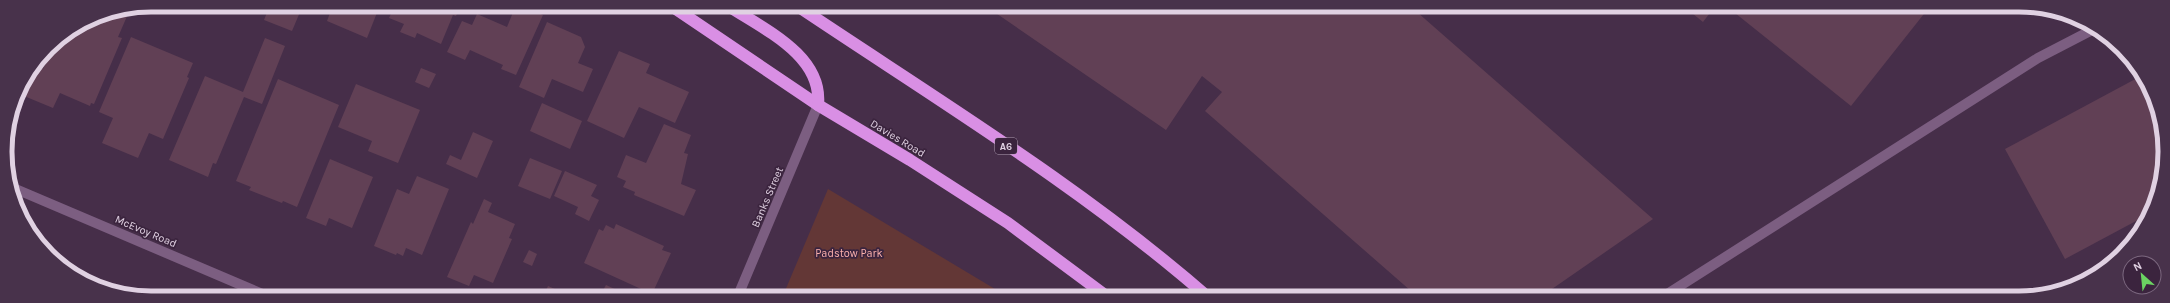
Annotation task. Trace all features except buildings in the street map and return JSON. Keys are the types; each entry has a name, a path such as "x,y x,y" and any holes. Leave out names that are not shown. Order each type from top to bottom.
{"highway":[{"name":"Davies Road","path":"680,12 818,105 910,160 1008,223 1100,291"},
{"path":"738,12 787,45 805,61 818,86 818,105"},
{"name":"A6","path":"806,12 1043,171 1108,217 1200,291"}],"street":[{"path":"1672,291 2038,58 2089,32"},
{"name":"Banks Street","path":"740,291 818,105"},
{"name":"McEvoy Road","path":"17,190 256,291"}],"green space":[{"name":"Padstow Park","path":"828,189 998,291 785,291"}]}
